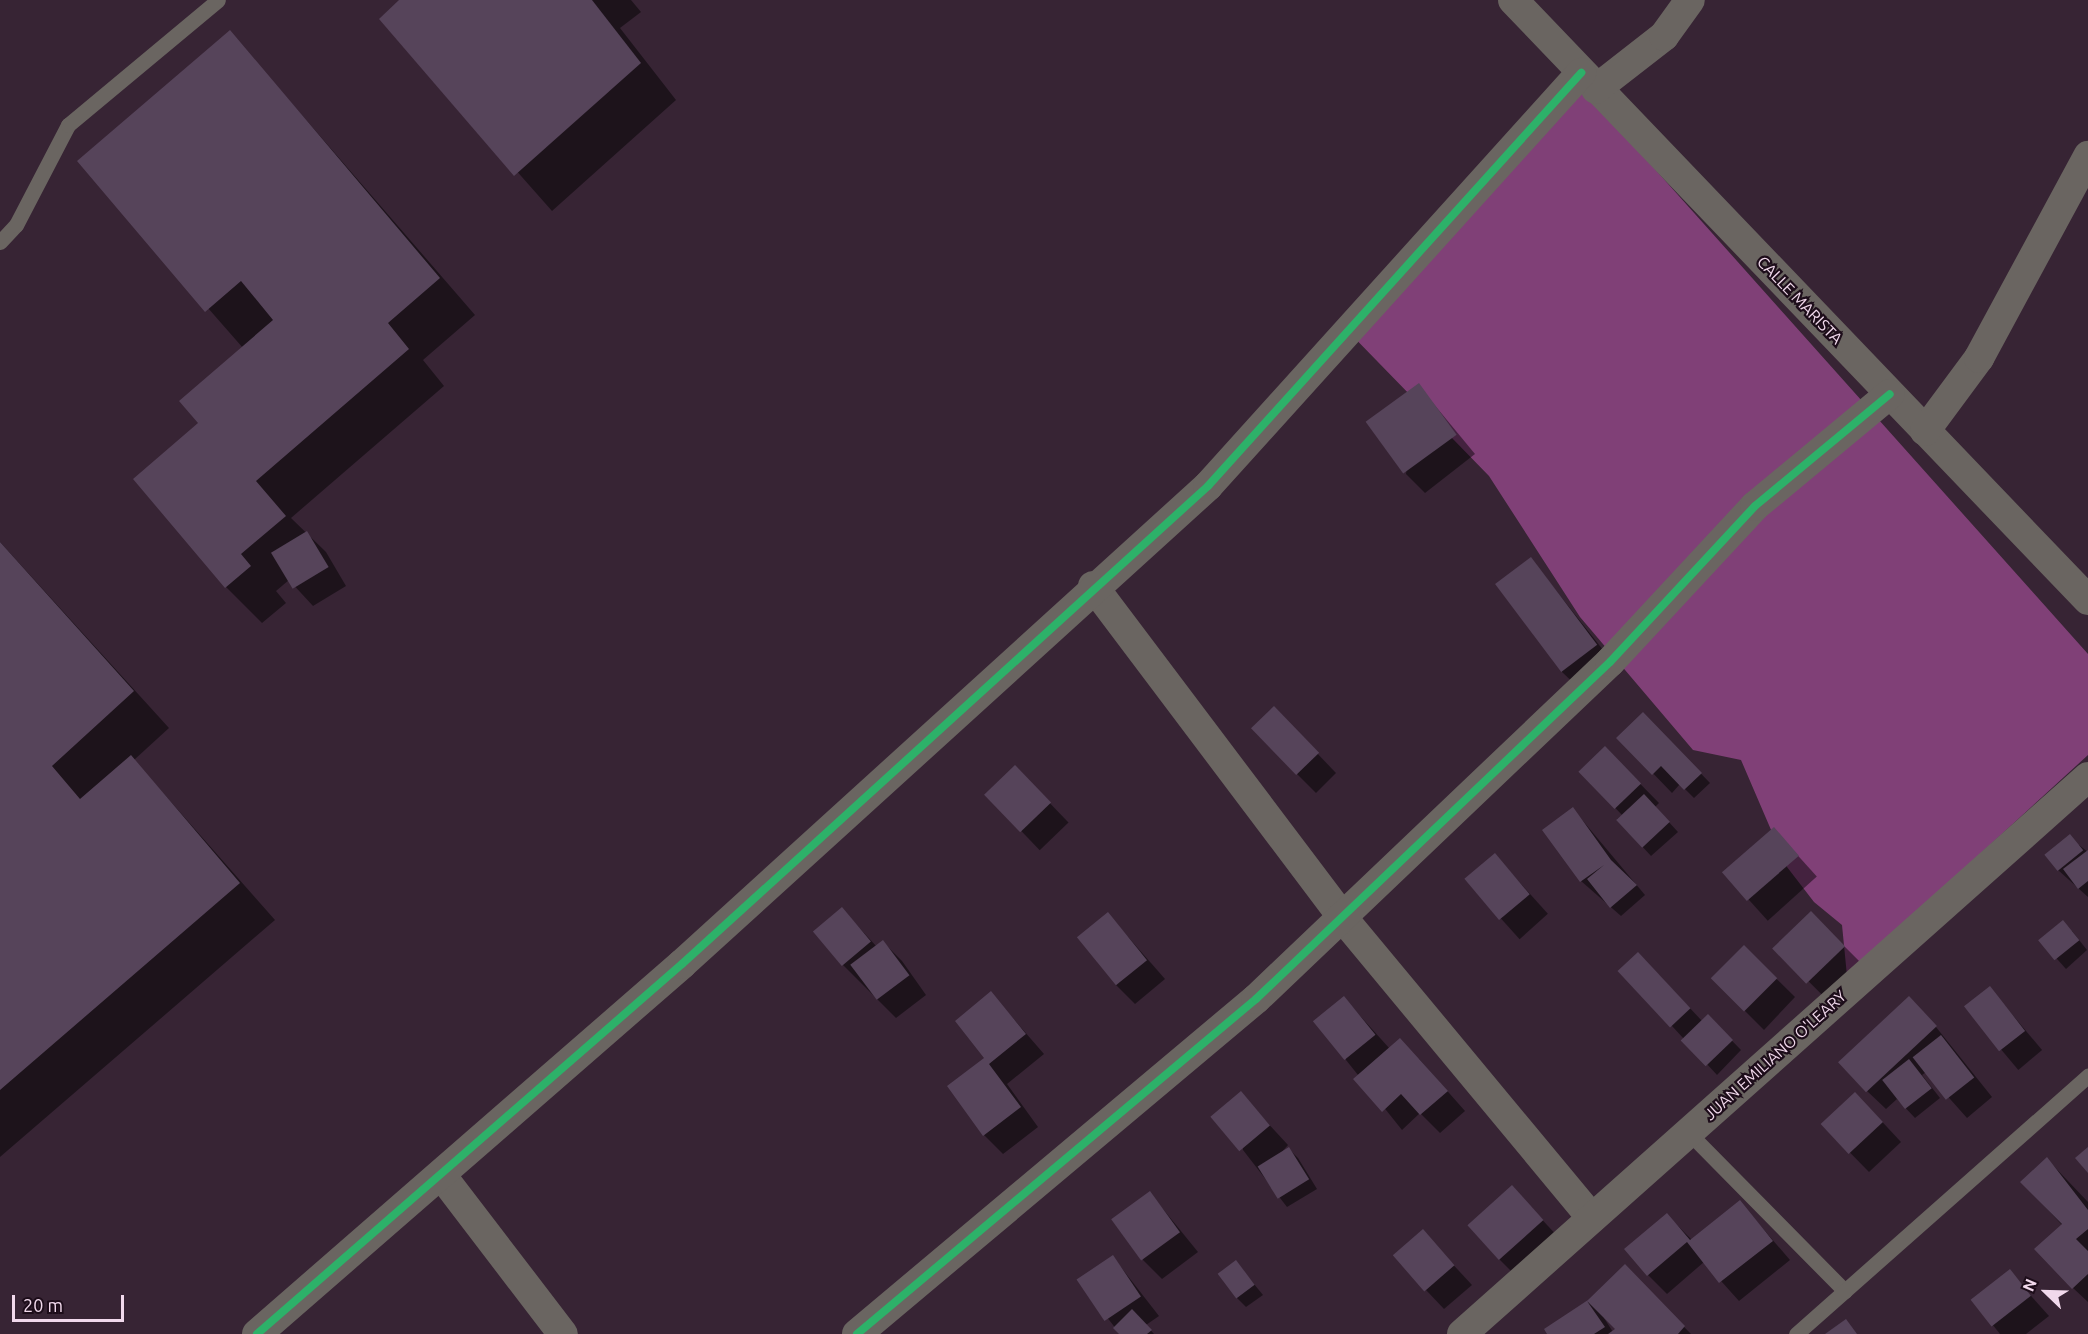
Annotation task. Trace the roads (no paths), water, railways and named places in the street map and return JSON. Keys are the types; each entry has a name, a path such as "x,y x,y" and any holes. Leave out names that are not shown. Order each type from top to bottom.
{"street":[{"name":"CALLE MARISTA","path":"1513,0 1588,81 2088,600"},
{"path":"257,1334 442,1176 1093,586 1208,486 1588,81 1664,36 1690,0"},
{"path":"1925,431 1979,358 2088,156"},
{"path":"856,1334 1257,999 1610,662 1755,506 1890,394"},
{"path":"1093,586 1342,917 1592,1218"},
{"name":"JUAN EMILIANO O'LEARY","path":"1462,1334 2088,777"},
{"path":"442,1176 563,1334"}],"lane":[{"path":"0,242 16,225 68,125 218,0"},
{"path":"1796,1334 2088,1076"},
{"path":"1689,1133 1845,1291"}]}
